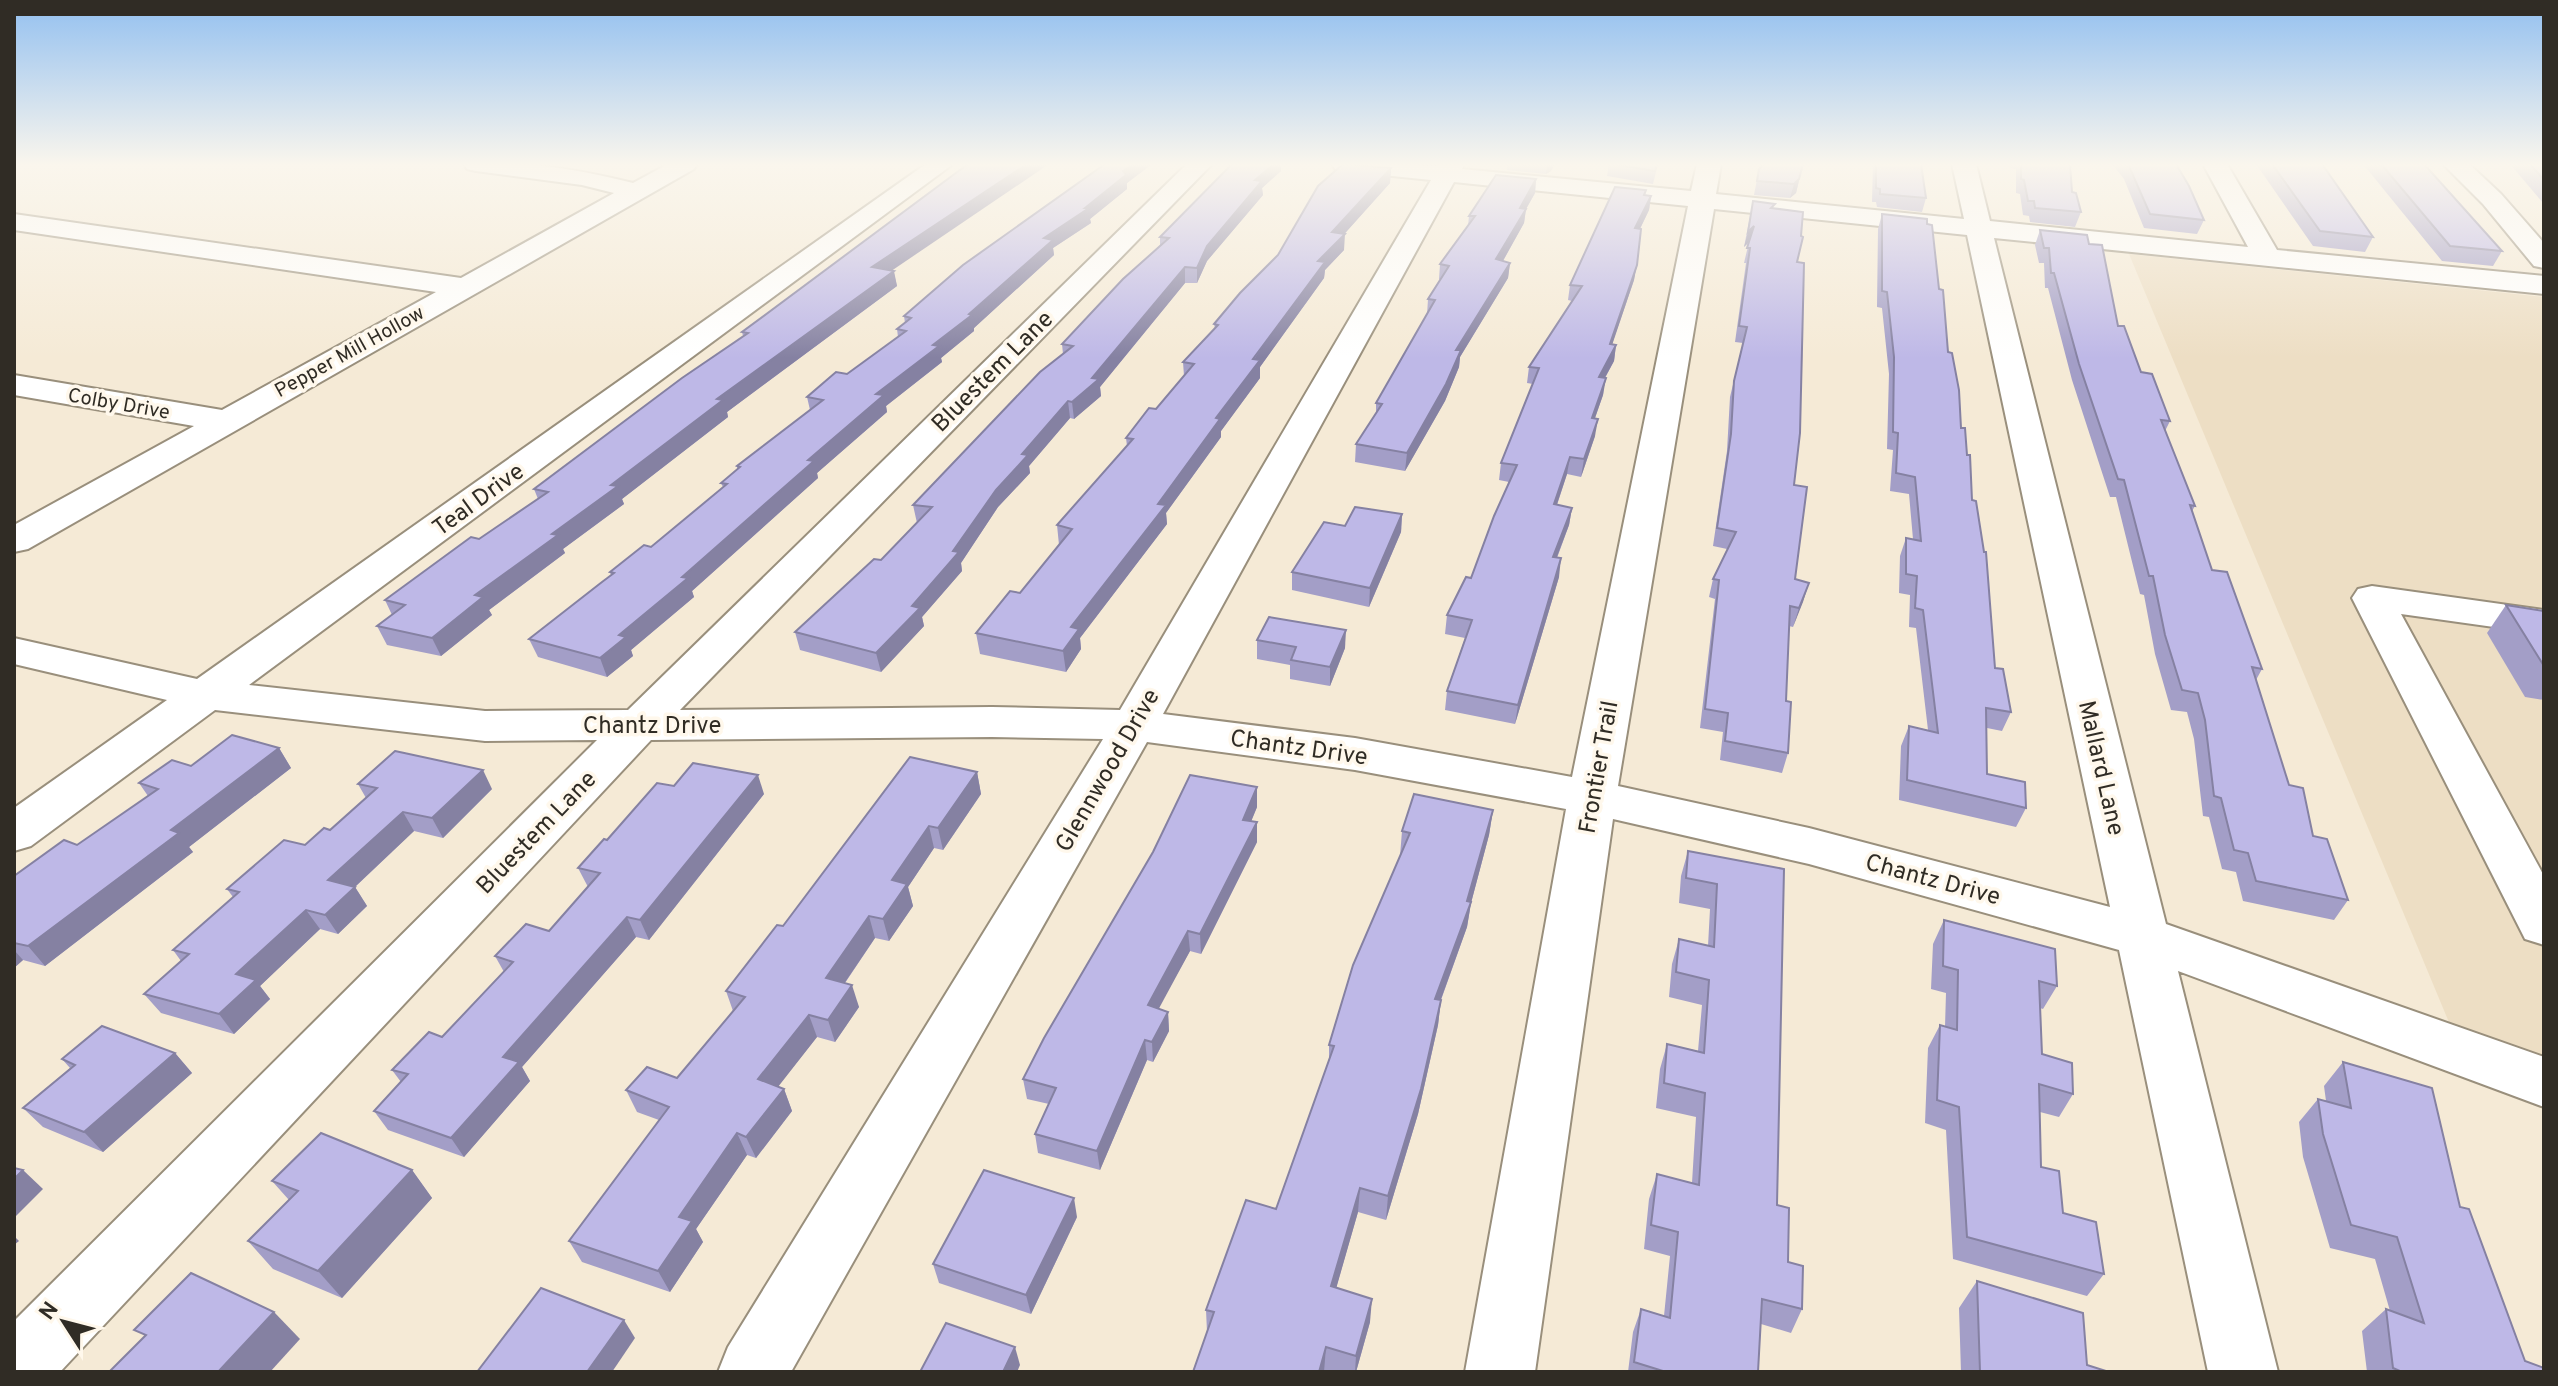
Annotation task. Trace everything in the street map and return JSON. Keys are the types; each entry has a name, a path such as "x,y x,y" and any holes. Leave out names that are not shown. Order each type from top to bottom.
{"street":[{"path":"60,229 463,287"},
{"name":"Pepper Mill Hollow","path":"14,541 567,229"},
{"name":"Teal Drive","path":"14,833 852,229"},
{"name":"Bluestem Lane","path":"14,1370 638,726 1135,229"},
{"name":"Glennwood Drive","path":"753,1372 1134,725 1414,229"},
{"name":"Frontier Trail","path":"1500,1372 1592,797 1697,229"},
{"name":"Mallard Lane","path":"1979,229 2243,1372"},
{"path":"1986,229 2544,285"},
{"path":"2251,229 2267,257"},
{"path":"2517,229 2544,260"},
{"name":"Colby Drive","path":"14,385 225,421"},
{"path":"2544,622 2372,598 2544,925"},
{"name":"Chantz Drive","path":"14,651 207,695 485,726 977,722 1134,725 1355,754 1592,797 1809,846 2141,936 2544,1082"}],"shaded area":[{"path":"2129,254 2544,297 2544,1066 2453,1032"}],"building":[{"path":"881,229 930,229 872,267 894,271 717,399 723,400 611,485 618,486 552,534 558,535 475,595 483,597 432,638 377,626 405,605 385,600 471,537 479,539 548,492 534,489 682,378 748,333 742,332"},
{"path":"1014,229 1058,229 1044,238 1053,240 969,314 972,315 933,345 939,346 876,394 884,395 808,460 814,461 682,577 688,578 619,635 626,637 600,658 529,639 614,573 610,572 644,545 651,547 727,484 721,483 740,467 737,466 823,400 807,397 836,372 847,374 906,331 897,329 911,318 904,316 963,265"},
{"path":"1168,229 1222,229 1207,246 1197,268 1185,267 1092,378 1099,379 1072,402 1068,401 1022,454 1028,455 996,490 953,551 959,552 912,606 920,608 876,653 795,632 874,559 881,560 932,507 913,505 1040,372 1073,346 1062,344 1123,279 1169,238 1160,237"},
{"path":"1293,229 1335,229 1332,232 1345,234 1318,261 1325,262 1253,359 1260,360 1158,504 1166,505 1071,627 1079,629 1063,651 976,633 1010,591 1020,593 1072,529 1057,525 1133,439 1126,438 1149,408 1156,409 1194,364 1183,362 1218,325 1214,324 1278,255"},
{"path":"1466,229 1514,229 1496,259 1510,263 1456,350 1461,350 1446,384 1407,453 1356,444 1382,404 1376,403 1435,300 1428,299 1449,266 1440,264"},
{"path":"1596,229 1641,229 1637,265 1610,344 1616,345 1599,377 1606,378 1592,418 1598,419 1584,459 1570,457 1554,504 1572,508 1553,557 1561,558 1518,705 1447,691 1472,620 1447,615 1466,577 1471,578 1517,465 1501,463 1539,368 1529,367 1582,286 1570,285"},
{"path":"1753,229 1802,229 1803,237 1797,262 1804,263 1800,433 1794,485 1807,487 1795,579 1809,583 1799,608 1790,606 1786,701 1791,702 1788,753 1725,741 1728,713 1705,709 1719,580 1713,579 1736,532 1717,528 1731,434 1734,381 1747,327 1739,326 1750,248 1747,248"},
{"path":"1882,229 1932,229 1939,289 1943,290 1948,352 1952,353 1959,390 1961,428 1965,428 1967,455 1970,455 1972,500 1976,501 1986,552 1995,668 2003,669 2011,712 1986,708 1987,774 2025,782 2026,808 1907,780 1909,726 1938,733 1923,610 1915,608 1917,576 1906,574 1906,538 1921,541 1915,477 1896,473 1898,433 1893,432 1894,357 1887,292 1882,291"},
{"path":"2318,229 2367,229 2373,237"},
{"path":"2435,229 2482,229 2502,251 2450,246"},
{"path":"2040,230 2087,235 2089,244 2102,245 2118,326 2124,326 2141,372 2152,374 2170,421 2161,420 2195,506 2190,505 2212,570 2227,572 2262,669 2252,667 2289,785 2303,788 2313,836 2327,839 2348,900 2256,881 2248,853 2234,850 2221,798 2214,796 2205,720 2198,693 2182,690 2124,480 2118,479 2079,364 2054,273 2051,273 2049,248 2044,248"},
{"path":"1355,507 1402,514 1370,588 1292,572 1324,522 1345,526"},
{"path":"2506,605 2544,611 2544,666"},
{"path":"1269,617 1346,630 1330,667 1291,660 1296,647 1257,640"},
{"path":"232,735 279,748 171,830 179,833 28,946 14,943 14,876 64,840 77,845 158,789 139,783 172,760 191,766"},
{"path":"395,751 483,770 432,818 403,812 328,880 355,887 325,915 306,910 236,974 256,980 219,1014 144,994 189,954 173,950 239,892 227,889 284,840 305,845 324,828 330,830 377,788 358,784"},
{"path":"910,757 977,772 938,828 929,826 892,880 907,884 883,919 869,916 826,978 852,985 828,1020 809,1015 758,1079 784,1089 746,1137 737,1133 679,1217 692,1221 658,1271 569,1241 669,1107 626,1090 647,1067 677,1078 745,997 726,991 777,925 783,926"},
{"path":"693,763 758,775 640,920 627,917 503,1057 519,1062 451,1138 374,1111 408,1074 392,1070 429,1032 442,1037 513,962 495,956 526,924 549,931 600,873 578,868 657,783 674,786"},
{"path":"1190,775 1257,787 1243,820 1257,822 1200,934 1188,931 1148,1005 1168,1012 1152,1042 1145,1040 1097,1151 1035,1134 1056,1088 1023,1079 1153,852"},
{"path":"1414,794 1493,810 1467,901 1471,902 1435,999 1441,1000 1421,1089 1388,1196 1360,1188 1331,1286 1372,1299 1356,1356 1326,1347 1319,1372 1193,1372 1214,1312 1206,1310 1246,1200 1276,1209 1334,1046 1329,1045 1353,965 1410,833 1402,831"},
{"path":"1688,851 1784,869 1777,1205 1789,1208 1788,1262 1803,1266 1802,1309 1762,1299 1758,1372 1663,1372 1634,1362 1641,1309 1670,1318 1678,1232 1651,1225 1657,1174 1699,1185 1705,1093 1664,1083 1667,1044 1704,1053 1709,980 1676,972 1679,939 1714,947 1717,884 1686,878"},
{"path":"1944,920 2055,949 2057,986 2039,981 2042,1054 2072,1063 2073,1094 2039,1084 2041,1167 2059,1171 2063,1213 2096,1222 2104,1274 1967,1237 1959,1107 1937,1100 1940,1025 1957,1030 1958,970 1943,966"},
{"path":"102,1026 175,1053 84,1132 23,1108 75,1065 62,1059"},
{"path":"2343,1062 2432,1088 2460,1207 2469,1209 2525,1361 2544,1368 2544,1372 2402,1372 2393,1368 2386,1309 2424,1323 2397,1237 2351,1225 2323,1134 2318,1099 2351,1108"},
{"path":"321,1133 412,1170 318,1271 248,1241 298,1191 272,1181"},
{"path":"14,1168 23,1170 14,1179"},
{"path":"984,1170 1074,1198 1026,1295 933,1264"},
{"path":"191,1273 274,1312 218,1372 109,1372 146,1335 134,1330"},
{"path":"1977,1281 2083,1313 2087,1365 2109,1372 1980,1372"},
{"path":"541,1288 624,1320 587,1372 477,1372"},
{"path":"946,1323 1015,1347 1003,1372 920,1372"}]}
